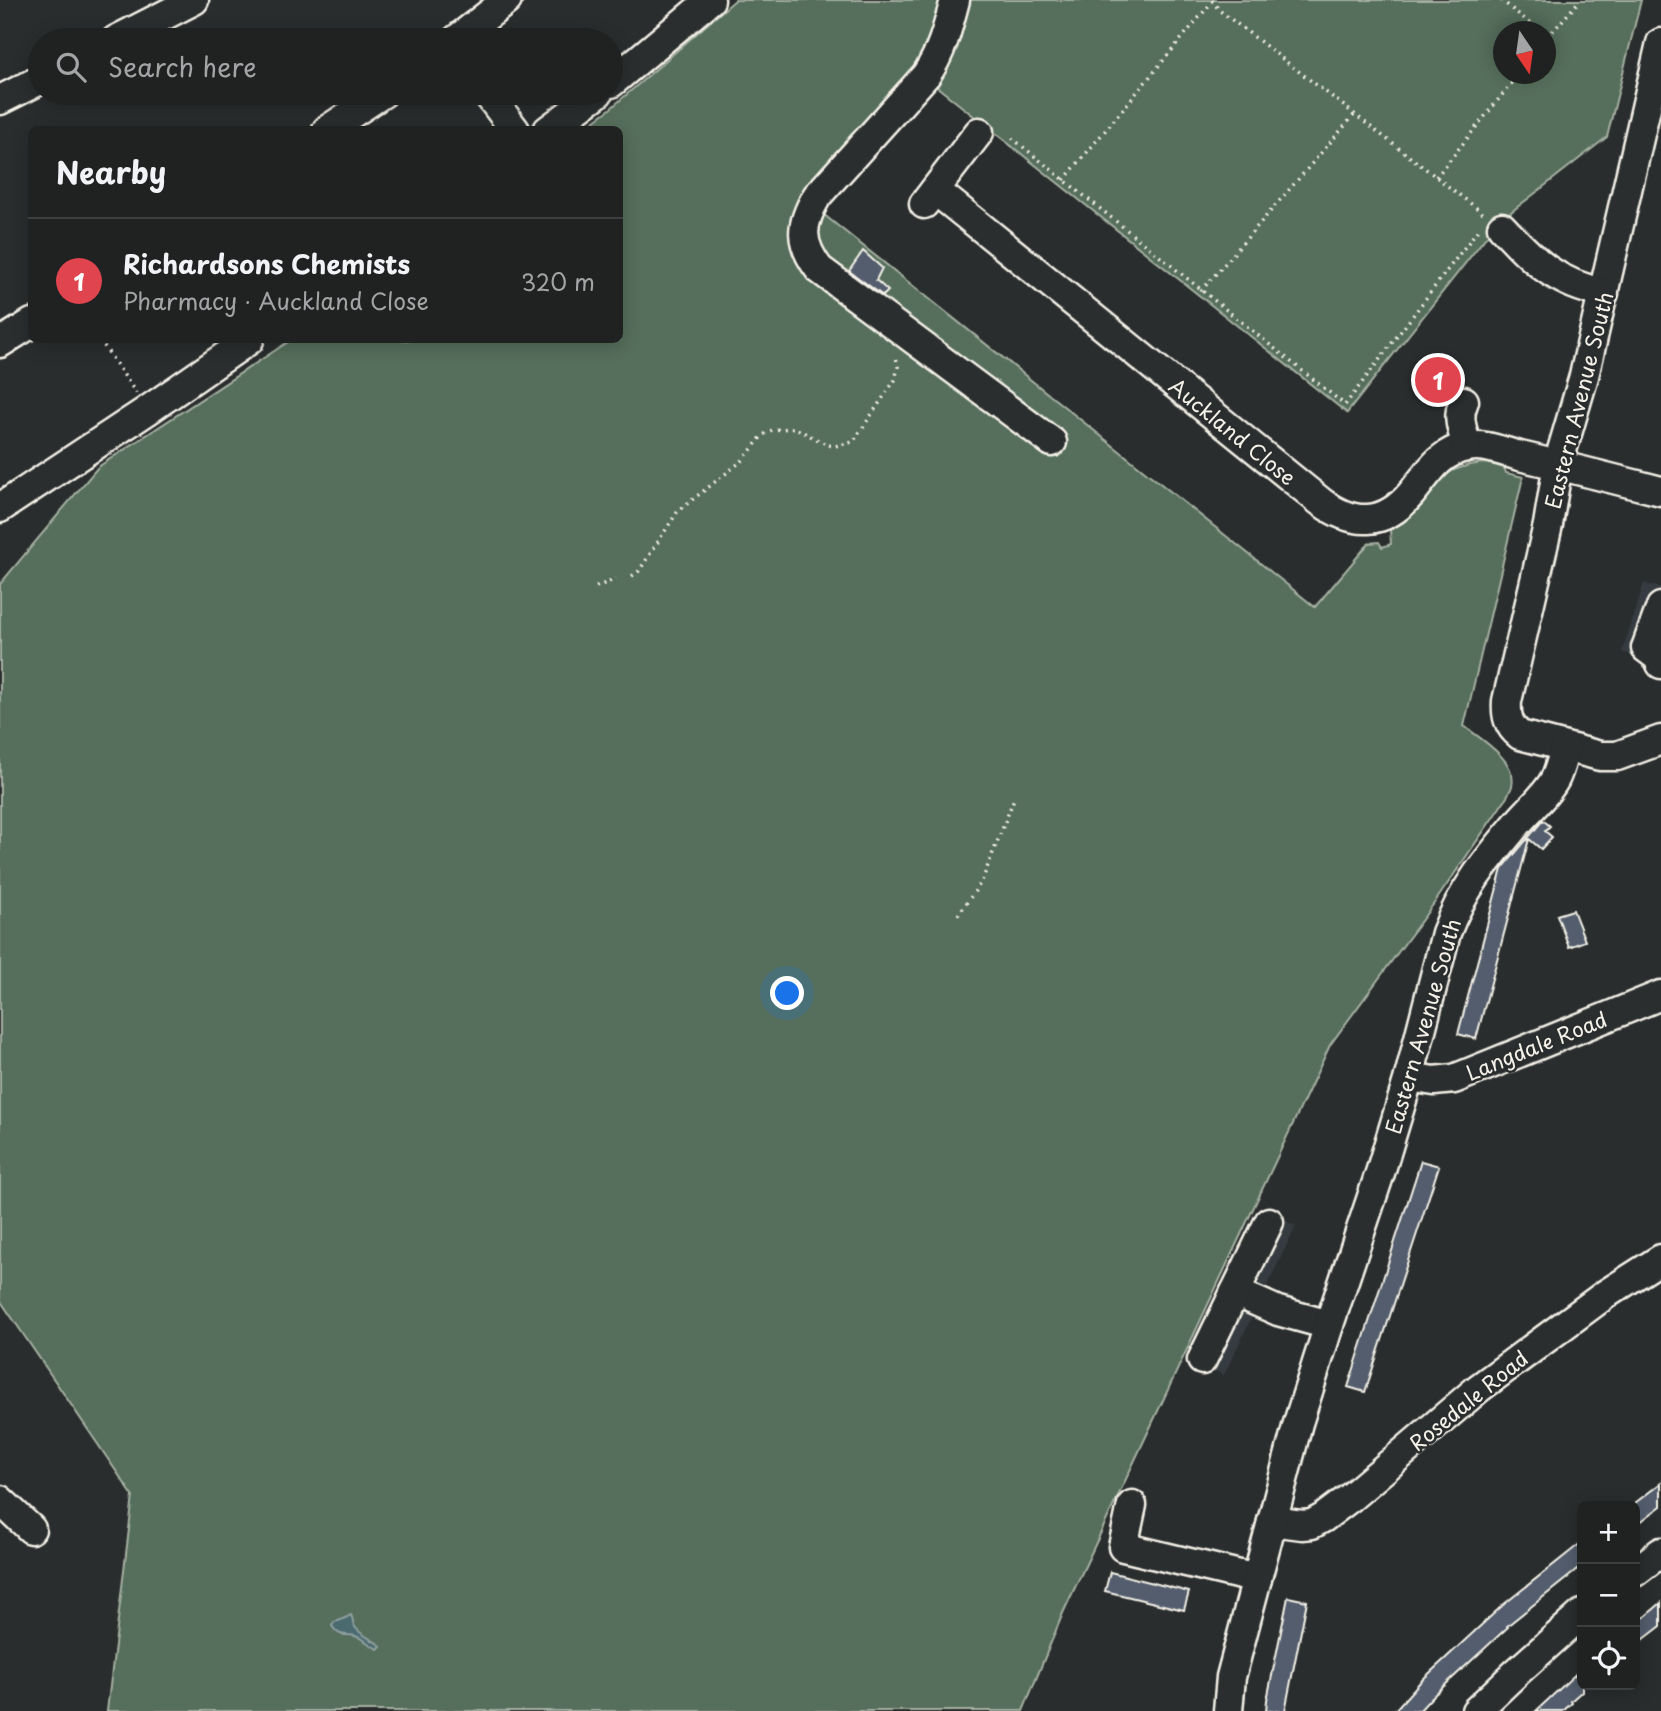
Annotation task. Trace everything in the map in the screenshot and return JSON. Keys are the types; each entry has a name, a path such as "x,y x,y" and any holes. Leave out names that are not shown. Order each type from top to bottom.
{"street":[{"path":"139,28 194,0"},
{"path":"471,28 507,0"},
{"path":"623,73 710,0"},
{"path":"956,0 937,59 926,75 817,196 807,213 805,243 810,257 819,269 1052,442"},
{"name":"Eastern Avenue South","path":"1228,1711 1231,1677 1298,1423 1409,1077 1446,933 1468,887 1519,821 1554,782 1565,748 1520,735 1511,726 1506,712 1548,525 1558,464 1581,388 1661,43"},
{"path":"0,100 28,86"},
{"path":"333,126 365,105"},
{"path":"496,105 511,126"},
{"path":"553,126 582,105"},
{"name":"Auckland Close","path":"979,132 935,190 1334,511 1356,520 1380,517 1410,495 1437,461 1447,454 1467,447"},
{"path":"1495,222 1548,271 1583,289 1604,293"},
{"path":"0,343 28,326"},
{"path":"0,508 245,343"},
{"path":"1464,401 1459,418 1467,447 1485,447 1661,491"},
{"path":"1661,607 1646,648 1658,657 1661,664"},
{"path":"1565,748 1608,757 1661,740"},
{"name":"Langdale Road","path":"1409,1077 1434,1082 1454,1079 1661,995"},
{"path":"1202,1360 1269,1222"},
{"name":"Rosedale Road","path":"1272,1521 1302,1525 1312,1524 1323,1518 1479,1388 1606,1294 1661,1259"},
{"path":"1235,1292 1278,1311 1329,1325"},
{"path":"0,1500 31,1529"},
{"path":"1132,1505 1123,1547 1257,1579"},
{"path":"1640,1568 1661,1552"},
{"path":"1476,1711 1577,1618"}],"path":[{"path":"1501,0 1527,21"},
{"path":"1556,27 1580,0"},
{"path":"1012,138 1064,180 1201,290 1345,405 1495,222 1219,10 1212,1 1064,180"},
{"path":"1436,177 1511,84"},
{"path":"1201,290 1355,114"},
{"path":"102,343 148,410"},
{"path":"632,576 639,571 678,511 743,460 763,435 772,430 791,428 828,445 853,442 895,380 898,366 896,349"},
{"path":"596,587 616,579"},
{"path":"958,915 982,881 1015,796"}],"shaded area":[{"path":"1644,583 1661,588 1661,666 1622,652"},
{"path":"1265,1211 1296,1226 1224,1375 1193,1361"}],"green space":[{"path":"735,0 1641,0 1607,137 1497,223 1347,413 936,86 835,190 823,214 1315,607 1369,543 1379,542 1382,547 1391,544 1390,529 1415,510 1444,476 1469,465 1484,463 1504,467 1506,473 1523,477 1464,726 1504,759 1512,777 1512,786 1435,902 1330,1045 1063,1613 1023,1711 107,1711 133,1496 0,1300 0,584 98,467 286,343 623,343 623,126 587,126 615,105 623,105 623,98"}],"water":[{"path":"351,1615 355,1627 381,1646 378,1649 358,1637 338,1633 332,1626 334,1622"}],"building":[{"path":"863,251 882,268 876,280 888,291 883,296 849,271"},
{"path":"1543,820 1550,826 1545,831 1552,837 1541,849 1529,839 1476,1039 1458,1034 1502,869"},
{"path":"1573,910 1585,941 1569,947 1557,915"},
{"path":"1421,1161 1439,1166 1365,1392 1348,1387"},
{"path":"1661,1483 1661,1506 1640,1522 1640,1501 1638,1501"},
{"path":"1577,1546 1577,1570 1507,1626 1419,1711 1394,1711 1421,1681 1503,1605"},
{"path":"1110,1572 1189,1592 1184,1610 1105,1591"},
{"path":"1288,1597 1307,1601 1285,1711 1266,1711 1267,1700"},
{"path":"1661,1603 1661,1626 1640,1642 1640,1621"},
{"path":"1577,1673 1577,1690 1582,1691 1572,1703 1563,1711 1536,1711"}],"place":[{"name":"Richardsons Chemists","path":"1438,380"}]}
